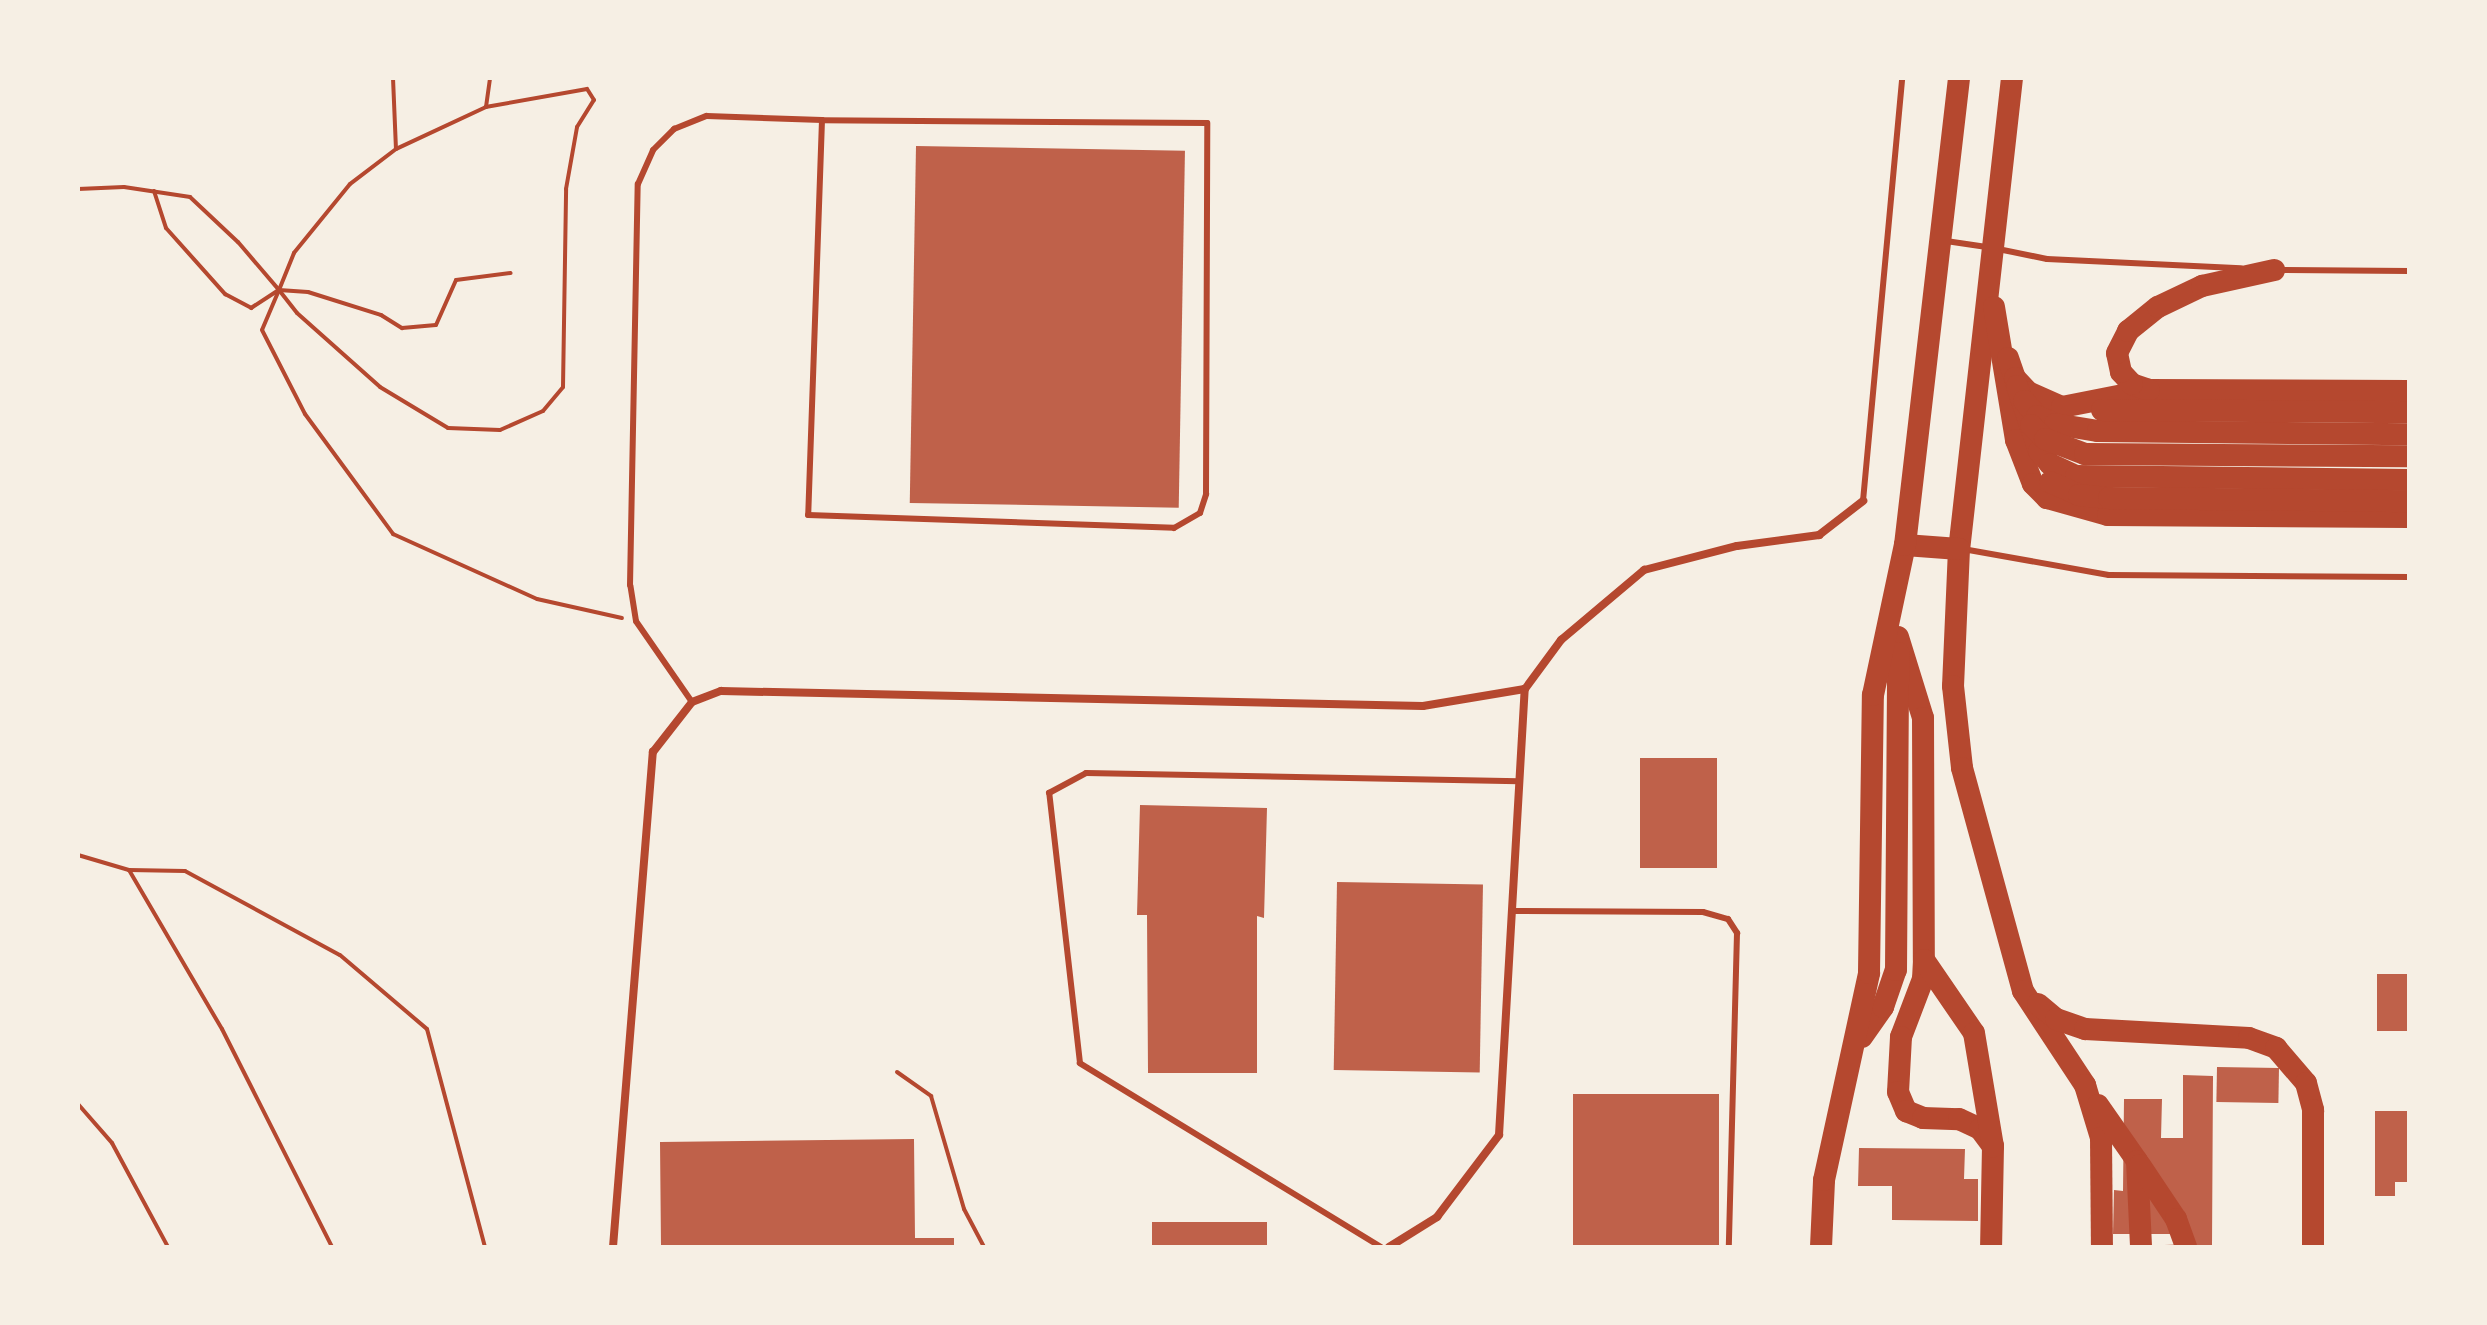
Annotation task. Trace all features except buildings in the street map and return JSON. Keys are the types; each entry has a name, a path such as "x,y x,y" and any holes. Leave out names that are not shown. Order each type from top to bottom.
{"highway":[{"path":"1821,1247 1824,1180 1869,973 1873,695 1898,591 1905,545 1959,78"},
{"path":"2012,78 1959,549 1953,686 1962,768 2023,991 2176,1219 2186,1247"},
{"path":"1988,270 2033,484 2047,498 2073,509 2108,515 2409,517"},
{"path":"2149,390 2121,372 2117,353 2128,331 2158,307 2202,286 2274,270"},
{"path":"1993,300 2017,386 2022,430 2038,473 2057,487 2079,495 2409,501"},
{"path":"2017,386 2043,401 2062,407 2409,412"},
{"path":"2017,386 2037,416 2074,429 2409,434"},
{"path":"2062,407 2149,390 2409,391"},
{"path":"2022,430 2085,454 2409,456"},
{"path":"2022,430 2050,464 2076,476 2409,480"},
{"path":"1905,545 1959,549"},
{"path":"1854,1049 1883,1007 1896,970 1898,591"},
{"path":"1898,637 1923,718 1924,960 1923,979 1901,1037 1898,1092 1906,1111 1923,1118 1959,1119 1980,1129 1993,1146"},
{"path":"1924,960 1974,1033 1993,1146 1991,1247"},
{"path":"2023,991 2056,1019 2085,1029 2249,1038 2276,1048 2306,1083 2313,1110 2313,1247"},
{"path":"2085,1085 2101,1138 2102,1247"},
{"path":"2137,1161 2141,1247"}],"street":[{"path":"1389,1247 1437,1217 1499,1135 1525,689 1561,640 1644,570 1737,546 1819,535 1863,501"},
{"path":"613,1247 653,752 692,702 721,691 1423,706 1525,689"}],"lane":[{"path":"1863,501 1902,78"},
{"path":"692,702 636,621 630,585 638,184 653,150 674,129 707,116 1207,123 1206,494 1200,513 1174,528 808,515 822,120"},
{"path":"1940,240 2047,259 2274,270 2409,271"},
{"path":"1959,549 2109,575 2409,577"},
{"path":"1381,1247 1080,1063 1049,793 1086,773 1519,781"},
{"path":"1512,911 1703,912 1728,919 1737,933 1729,1247"}],"path":[{"path":"393,78 396,149"},
{"path":"486,107 490,78"},
{"path":"78,189 154,191 190,197 279,290 297,313 380,387 448,428 500,430 543,411 563,387 566,189 577,127 594,100 587,89 571,88 486,107 396,149 350,184 294,253 279,290 262,330 305,414 393,534 537,599 636,621"},
{"path":"154,191 166,228 225,294 251,308 279,290 308,292 381,315 402,328 436,325 456,280 511,273"},
{"path":"78,855 129,870 185,871 340,955 427,1029 485,1247"},
{"path":"129,870 222,1029 332,1247"},
{"path":"897,1072 931,1096 964,1209 984,1247"},
{"path":"78,1104 112,1143 168,1247"}]}
